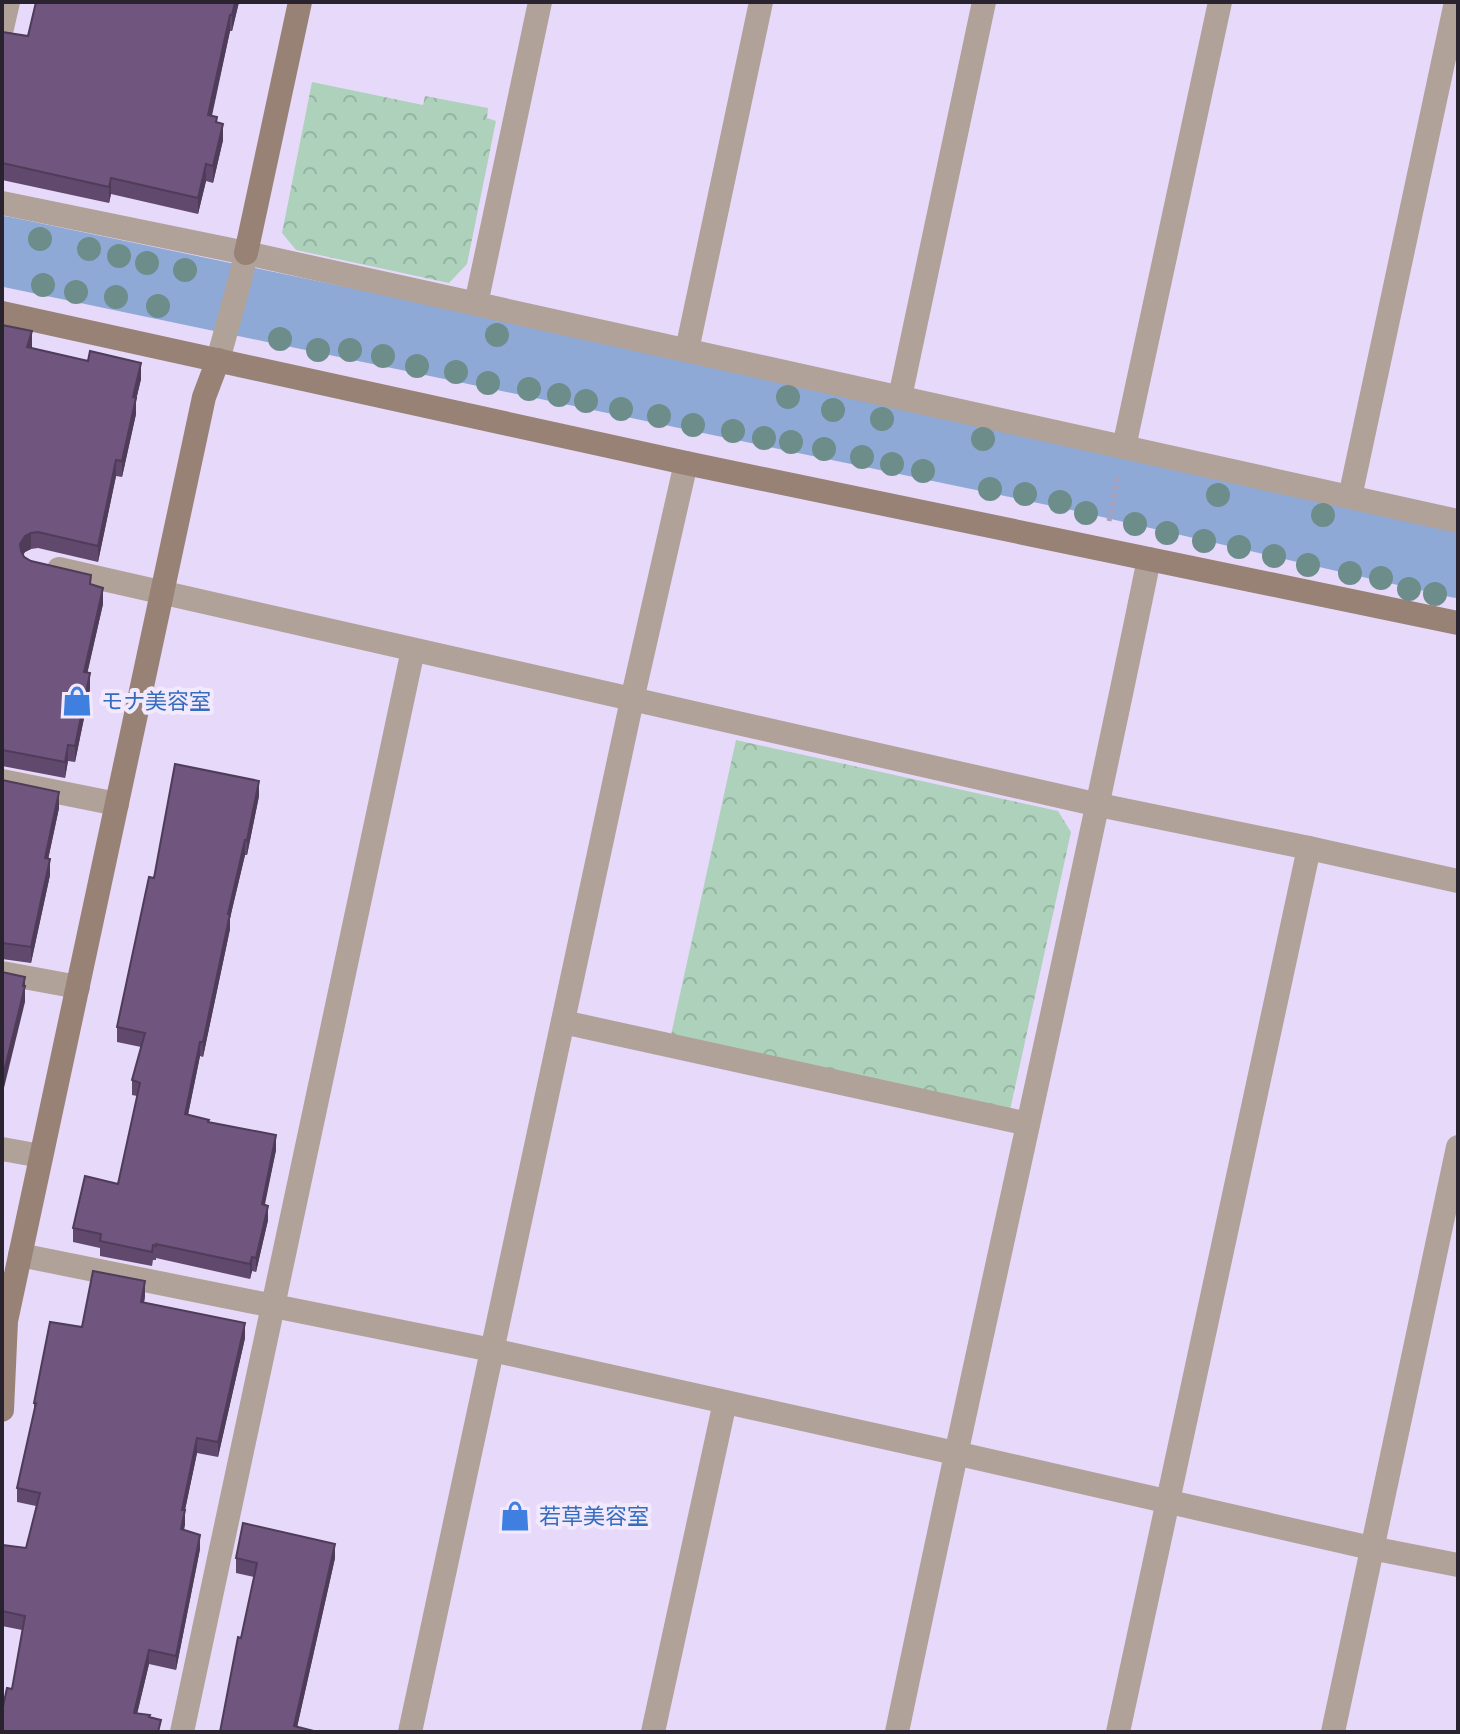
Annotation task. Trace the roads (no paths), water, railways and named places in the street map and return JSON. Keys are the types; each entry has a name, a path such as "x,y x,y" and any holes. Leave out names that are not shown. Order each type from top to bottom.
{"street":[{"path":"2,28 8,2"},
{"path":"2,1410 4,1321 204,397 218,360 240,280 300,2"},
{"path":"476,304 540,2"},
{"path":"687,350 761,2"},
{"path":"900,397 984,2"},
{"path":"1124,447 1220,2"},
{"path":"1350,497 1456,2"},
{"path":"2,203 246,253 1458,521"},
{"path":"2,313 686,463 1458,623"},
{"path":"410,1732 686,463"},
{"path":"897,1732 955,1453 1099,805 1149,559"},
{"path":"35,563 1099,805 1458,881"},
{"path":"182,1732 413,650"},
{"path":"2,781 117,804"},
{"path":"1118,1732 1309,848"},
{"path":"2,973 78,987"},
{"path":"563,1022 1028,1124"},
{"path":"1333,1732 1458,1147"},
{"path":"2,1149 41,1156"},
{"path":"20,1255 492,1350 1458,1565"},
{"path":"653,1732 725,1402"}],"waterway":[{"path":"2,251 1080,476 1458,563"}],"place":[{"name":"モナ美容室","path":"77,701"},
{"name":"若草美容室","path":"515,1516"}]}
